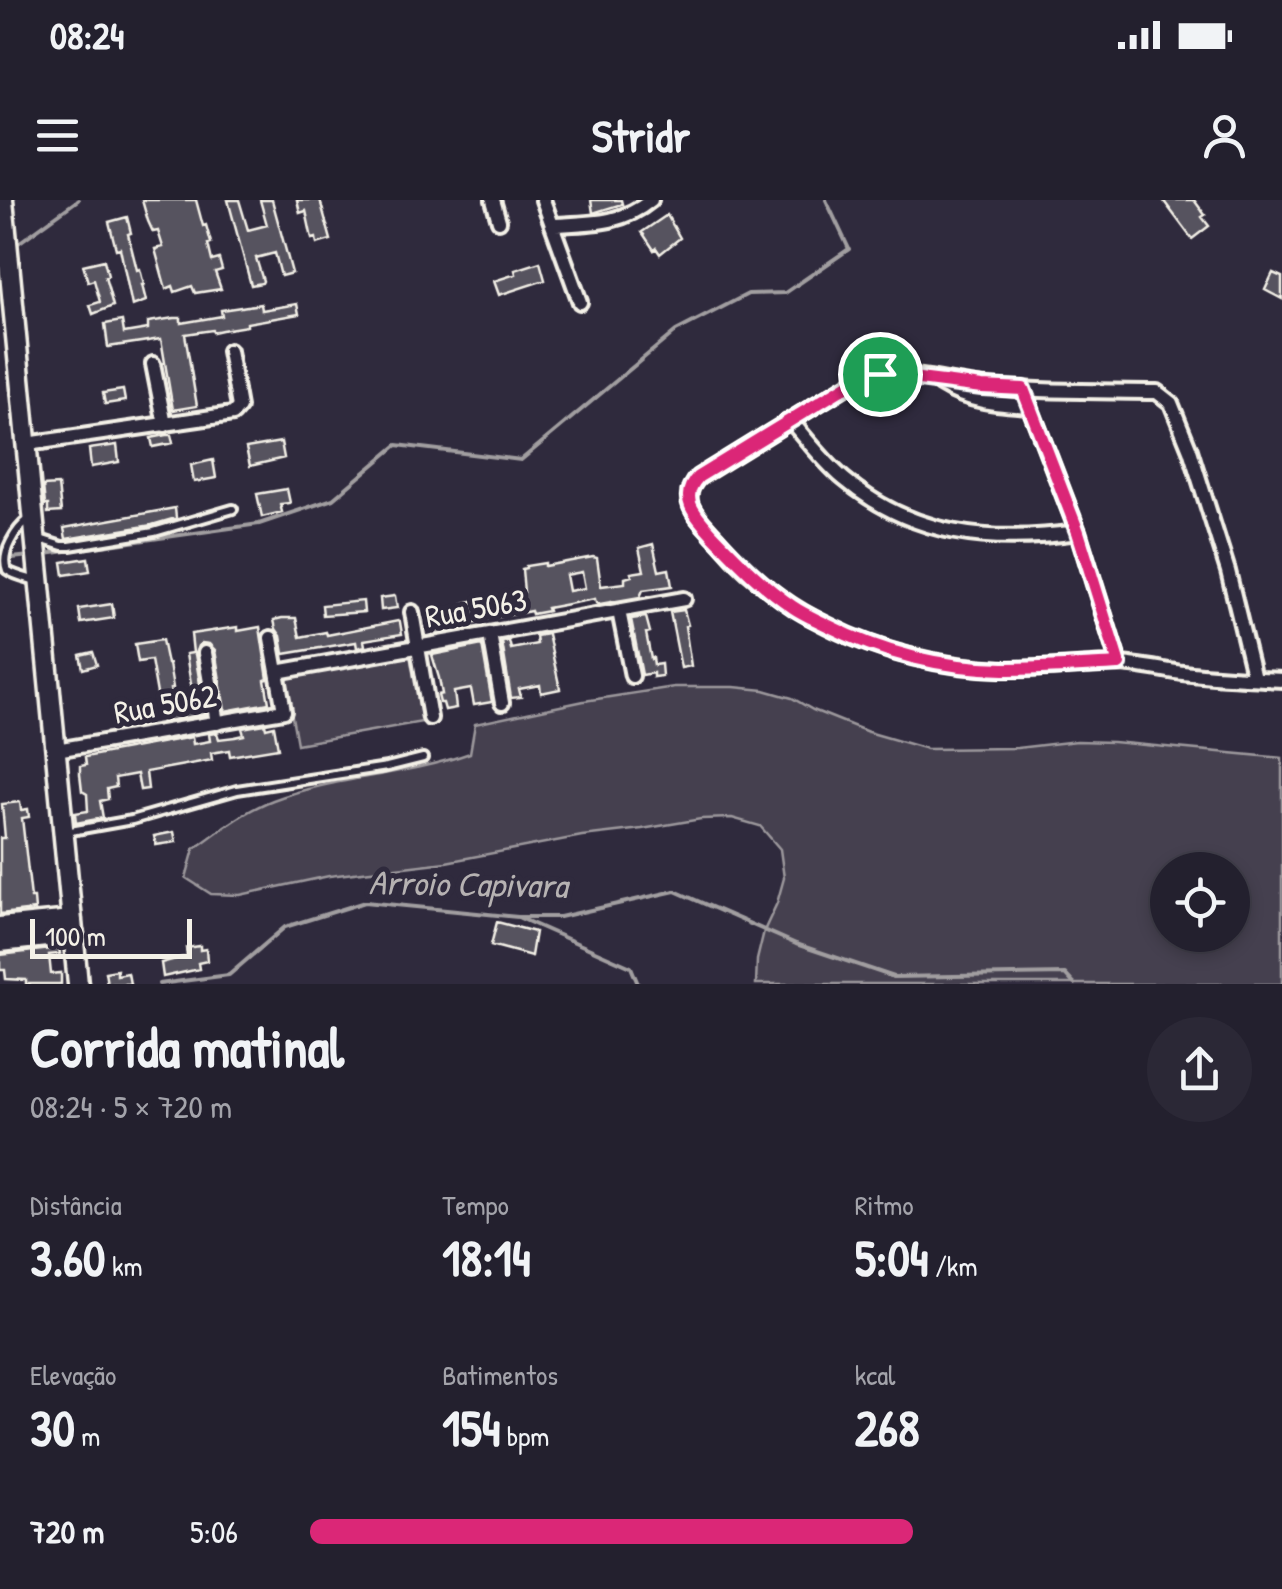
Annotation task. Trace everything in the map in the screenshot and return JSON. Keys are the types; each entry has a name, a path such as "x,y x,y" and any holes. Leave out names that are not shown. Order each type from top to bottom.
{"main road":[{"path":"3,200 78,984"},
{"path":"0,926 73,927"},
{"path":"0,942 73,927"}],"street":[{"path":"492,200 499,221"},
{"path":"543,200 580,302"},
{"path":"552,225 616,220 637,212 651,200"},
{"path":"27,444 236,412 229,351"},
{"path":"153,364 164,425"},
{"path":"1254,678 1217,532 1190,450 1171,403 1157,392 982,387 895,374 867,376 698,477 690,488 689,504 696,517 748,572 794,608 864,644 931,662 1002,669 1119,664 1188,674 1282,680"},
{"path":"934,380 957,395 988,403 1030,406"},
{"path":"1023,389 1078,532 1119,664"},
{"path":"792,422 840,476 903,515 950,532 984,537 1022,538 1078,532"},
{"name":"Rua 5063","path":"277,672 684,599"},
{"path":"619,610 632,676"},
{"path":"412,612 430,718"},
{"path":"490,634 502,703"},
{"path":"271,638 277,672"},
{"path":"205,653 217,722"},
{"name":"Rua 5062","path":"56,750 284,711 277,672"}],"lane":[{"path":"36,541 70,546 154,532 233,509"},
{"path":"34,516 9,534 0,558 9,572 39,573"},
{"path":"64,832 132,820 237,790 423,758"}],"shaded area":[{"path":"410,655 422,722 297,744 285,678"},
{"path":"674,687 734,687 792,698 868,732 927,749 1017,748 1077,741 1282,758 1282,984 756,984 764,931 784,878 780,849 760,826 732,818 582,836 446,862 329,876 240,895 211,894 186,878 194,849 262,805 297,792 470,753 475,724"}],"building":[{"path":"142,200 196,200 211,243 208,244 212,261 219,259 222,270 215,272 221,289 195,293 192,286 175,292 173,286 166,289 155,249 163,247 158,231 153,232 148,221"},
{"path":"228,200 239,200 248,230 267,225 260,200 272,200 292,273 281,276 275,253 256,258 263,281 251,285"},
{"path":"297,200 320,200 331,240 317,244 316,238 312,239 306,211 300,213"},
{"path":"591,200 621,200 622,204 593,213"},
{"path":"1163,200 1194,200 1209,226 1192,239"},
{"path":"667,215 680,238 660,254 642,232"},
{"path":"127,217 146,301 132,306 120,248 116,249 109,222"},
{"path":"104,260 113,306 93,314 90,305 100,302 94,280 88,282 83,265"},
{"path":"540,262 545,280 499,295 494,281"},
{"path":"1273,273 1282,277 1282,299 1265,290"},
{"path":"261,304 262,310 297,304 299,314 185,334 197,406 173,410 161,339 108,347 105,324 122,321 124,333 148,329 148,322 181,318 181,323 222,316 221,310"},
{"path":"123,390 125,401 105,404 103,393"},
{"path":"171,435 173,443 153,447 151,438"},
{"path":"281,442 284,458 250,466 246,448"},
{"path":"117,445 119,462 91,467 89,449"},
{"path":"213,460 216,478 194,482 191,465"},
{"path":"58,485 61,512 48,513 43,486"},
{"path":"287,489 290,503 280,504 282,512 262,517 257,494"},
{"path":"175,508 176,518 152,525 66,539 64,528"},
{"path":"653,544 659,571 669,569 672,586 643,590 640,597 600,604 595,599 532,614 531,611 476,621 468,624 469,628 445,632 427,629 425,618 434,616 432,608 440,607 442,614 459,611 464,603 472,601 474,608 514,601 513,594 524,592 522,569 526,566 593,557 597,558 601,586 625,583 631,573 644,571 639,548","holes":["582,572 585,588 569,591 566,575"]},
{"path":"88,558 90,571 64,575 62,562"},
{"path":"395,596 397,608 381,610 380,598"},
{"path":"363,601 364,612 323,615 322,605"},
{"path":"112,604 114,618 81,623 79,609"},
{"path":"684,610 691,666 681,668 670,612"},
{"path":"646,617 651,659 654,665 661,664 662,676 642,675 631,619"},
{"path":"296,618 300,637 398,621 402,634 364,640 365,646 357,648 356,642 284,654 274,620"},
{"path":"238,627 238,631 260,627 269,703 225,711 215,650 202,643 195,654 205,714 162,722 151,660 138,662 135,644 162,640 175,712 195,709 186,654 193,653 191,634"},
{"path":"548,634 560,689 541,693 540,685 519,689 521,697 511,698 502,642 509,641 511,649 537,644 536,636"},
{"path":"482,645 492,702 474,705 471,689 454,692 456,708 445,710 438,695 442,694 432,655"},
{"path":"93,652 97,665 83,669 80,655"},
{"path":"265,724 266,728 274,726 278,748 230,756 229,750 211,753 212,760 146,772 148,789 140,790 137,774 115,778 116,787 107,789 108,799 100,801 103,818 76,823 75,813 88,811 80,774 80,766 86,765 85,757 192,737 193,744 210,741 209,734 217,733 219,739 235,737 244,735 242,728"},
{"path":"20,802 21,810 28,809 29,817 22,818 35,910 0,914 0,838 5,838 2,804"},
{"path":"174,832 176,842 156,845 154,836"},
{"path":"497,922 535,932 531,956 491,945"},
{"path":"200,946 200,950 206,949 207,961 198,963 199,969 163,977 161,963 187,956 186,948"},
{"path":"59,948 60,954 49,955 51,974 61,973 61,984 26,984 26,980 6,979 5,970 0,970 0,955"},
{"path":"117,970 117,975 128,973 130,984 107,984 105,972"}],"waterway":[{"path":"13,247 78,200"},
{"path":"45,554 259,524 333,499 397,445 521,460 676,331 748,294 785,293 849,249 826,200"},
{"path":"0,571 12,558 30,556"},
{"name":"Arroio Capivara","path":"159,984 229,975 285,927 365,902 518,917 560,917 675,891 796,944 894,977 1065,974 1074,984"},
{"path":"520,918 631,967 638,984"}],"route":[{"path":"880,374 1023,389 1078,532 1119,664 1002,669 931,662 864,644 794,608 748,572 696,517 688,496 698,477 853,382 880,374"}]}
